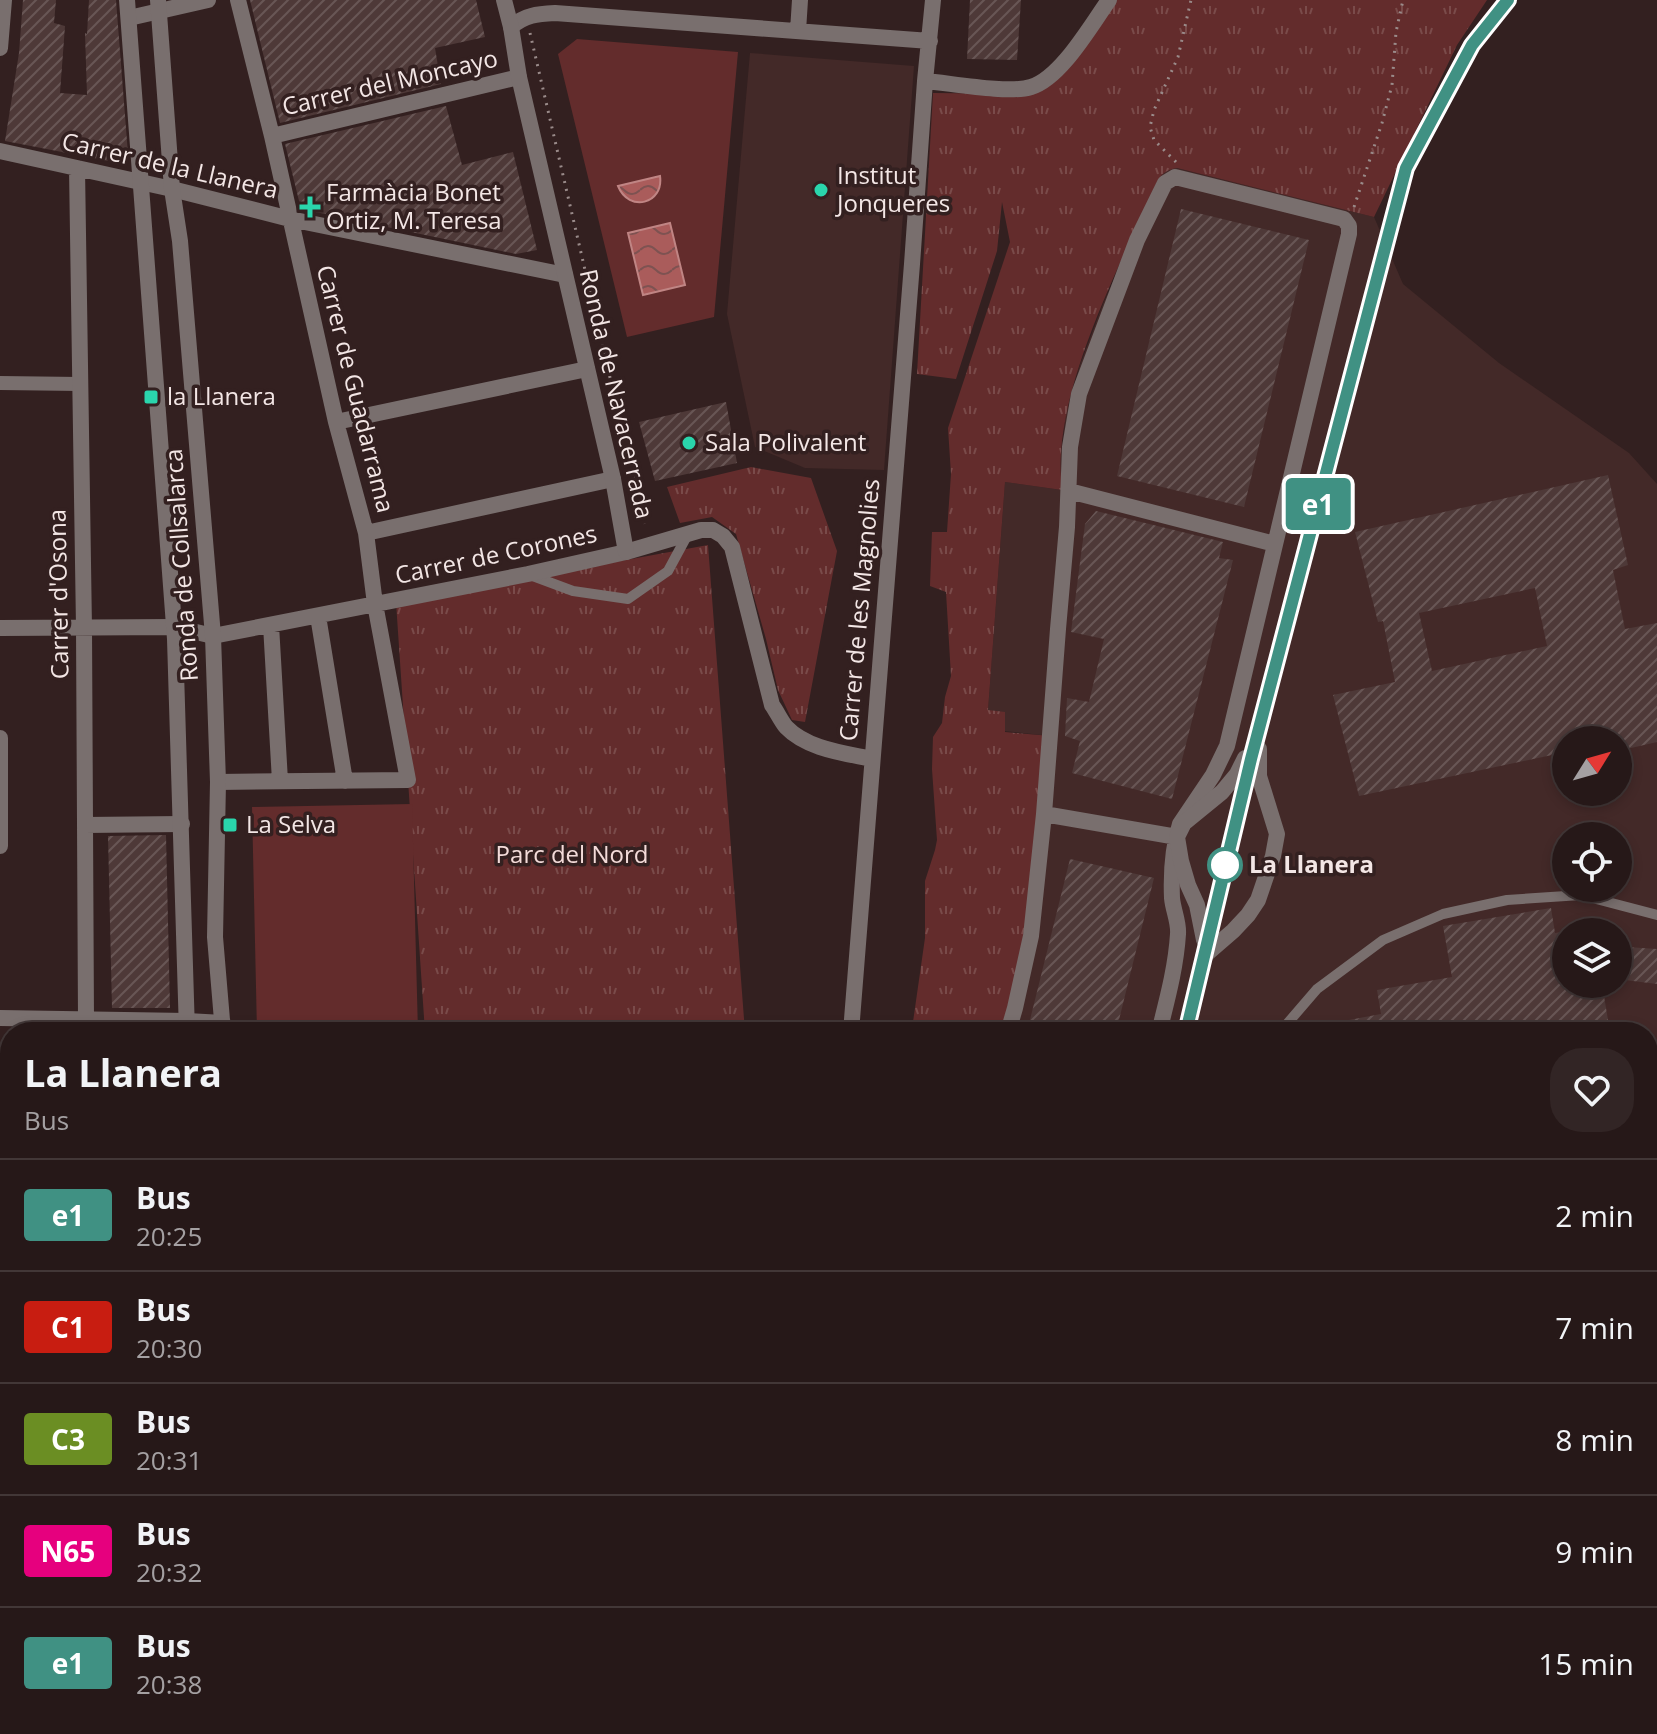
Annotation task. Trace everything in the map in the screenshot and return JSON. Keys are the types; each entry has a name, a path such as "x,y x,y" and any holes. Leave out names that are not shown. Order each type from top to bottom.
{"street":[{"path":"0,48 4,0"},
{"name":"Ronda de Collsalarca","path":"127,0 175,627 187,1022"},
{"path":"129,18 158,5 208,0"},
{"name":"Carrer de Guadarrama","path":"238,0 336,422 366,533 375,604"},
{"name":"Ronda de Navacerrada","path":"504,0 519,77 613,479 626,552 689,532 713,530 723,536 732,547 772,705 787,728 801,739 822,747 872,759"},
{"path":"511,27 513,0"},
{"path":"798,31 800,0"},
{"name":"Carrer de les Magnolies","path":"852,1022 933,0"},
{"path":"925,81 1020,89 1038,85 1054,73 1109,0"},
{"path":"1188,1022 1259,727 1406,168 1472,45 1508,0"},
{"name":"Ronda de Collsalarca","path":"158,5 213,636 218,782 215,937 222,1022"},
{"path":"511,27 526,16 555,13 930,41"},
{"name":"Carrer del Moncayo","path":"272,136 519,77"},
{"name":"Carrer de la Llanera","path":"0,151 290,219 565,275"},
{"name":"Carrer d'Osona","path":"77,168 86,1019"},
{"path":"1011,1022 1031,936 1044,814 1070,447 1079,394 1137,240 1165,183 1175,177 1346,223 1349,234 1227,746 1213,775 1180,824 1173,859 1172,898 1179,930 1161,1022"},
{"path":"336,422 587,369"},
{"path":"0,383 80,384"},
{"path":"366,533 613,479"},
{"path":"1069,491 1275,544"},
{"name":"Carrer de Corones","path":"213,636 626,552"},
{"name":"Carrer de Corones","path":"345,781 408,780 375,604"},
{"path":"218,782 345,781 318,616"},
{"path":"271,625 280,781"},
{"path":"0,628 175,627 213,636"},
{"path":"1203,957 1202,923 1181,861 1177,837 1184,823 1222,792 1237,774 1259,727"},
{"path":"1203,957 1233,931 1258,900 1273,856 1277,834 1259,776 1259,727"},
{"path":"0,738 0,846"},
{"path":"1197,810 1229,794 1243,793 1255,799 1274,825"},
{"path":"1044,814 1177,837"},
{"path":"85,825 182,824"},
{"path":"0,1018 124,1022"}],"lane":[{"path":"528,574 573,591 628,599 668,571 689,532"},
{"path":"1289,1022 1317,989 1383,940 1443,914 1507,900 1581,895 1657,915"}],"path":[{"path":"1182,179 1182,168 1154,140 1150,127 1154,110 1178,57 1191,0"},
{"path":"1346,223 1382,123 1392,85 1396,32 1403,0"},
{"path":"526,16 644,524"}],"shaded area":[{"name":"Institut Jonqueres","path":"750,53 914,66 884,470 805,468 755,447 727,314"},
{"path":"1176,168 1374,217 1403,284 1499,363 1629,453 1657,484 1657,1022 1009,1022 1050,736 1004,731 988,710 1005,482 1062,490 1061,454 1066,415 1080,365 1103,304 1157,182 1168,169"}],"green space":[{"path":"1115,0 1487,0 1457,45 1374,217 1177,168 1165,172 1157,182 1112,280 1073,385 1061,453 1062,490 1005,482 988,710 1005,712 1005,732 1051,736 1047,791 1010,1022 913,1022 925,938 925,881 937,840 933,737 942,723 951,676 946,592 930,586 932,532 947,532 951,474 948,428 1010,242 1002,202 997,251 956,379 917,374 933,93 1021,94 1039,89"},
{"path":"577,39 738,52 714,317 627,337 558,54"},
{"path":"751,467 811,478 837,551 805,722 792,720 778,690 736,534 712,517 680,523 667,487"},
{"name":"Parc del Nord","path":"708,545 744,1022 424,1022 396,602"},
{"path":"412,804 418,1022 257,1022 252,807"}],"water":[{"path":"660,176 657,193 645,202 630,200 618,186"},
{"path":"670,223 685,285 643,295 628,233"}],"building":[{"path":"23,0 56,0 54,23 65,26 60,93 87,95 85,33 89,0 116,0 128,154 119,163 5,141 19,53"},
{"path":"250,0 476,0 485,37 435,48 441,84 280,123"},
{"path":"970,0 1021,0 1017,60 967,59"},
{"path":"446,106 462,165 513,152 537,250 516,254 301,209 285,144"},
{"path":"1181,209 1309,240 1244,507 1117,476"},
{"name":"Sala Polivalent","path":"726,402 737,463 655,481 639,422"},
{"name":"La Llanera","path":"1608,475 1628,565 1613,570 1625,629 1657,623 1657,742 1632,748 1632,726 1552,726 1552,755 1359,796 1333,695 1395,682 1383,621 1378,622 1355,532","holes":["1535,588 1547,646 1432,671 1419,613"]},
{"path":"1096,511 1223,542 1219,558 1233,560 1172,799 1072,773 1080,741 1065,736 1067,698 1089,702 1104,639 1071,632 1085,524"},
{"path":"166,835 170,1008 112,1008 108,836"},
{"path":"1070,859 1154,878 1118,1022 1029,1022"},
{"path":"1551,908 1552,998 1604,998 1608,1022 1338,1022 1381,1014 1377,990 1452,977 1443,926"},
{"path":"1632,947 1657,949 1657,984 1632,981"}],"bus line":[{"name":"e1","path":"1188,1022 1251,759 1406,168 1472,45 1508,0"}],"place":[{"name":"Institut Jonqueres","path":"821,190"},
{"name":"Farmàcia Bonet Ortiz, M. Teresa","path":"310,207"},
{"name":"la Llanera","path":"151,397"},
{"name":"Sala Polivalent","path":"689,443"},
{"name":"La Selva","path":"230,825"},
{"name":"La Llanera","path":"1225,865"}]}
